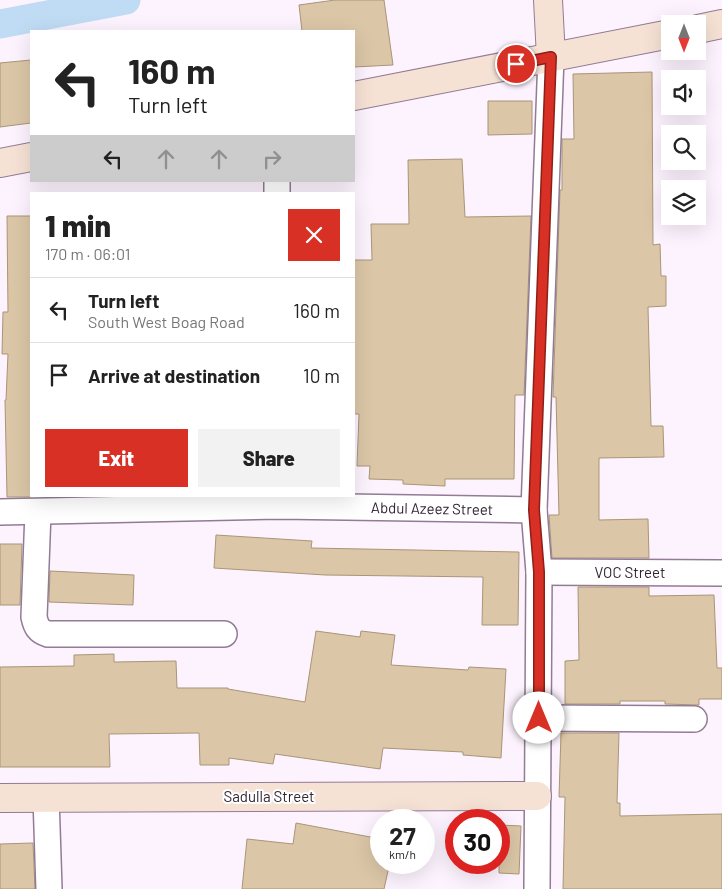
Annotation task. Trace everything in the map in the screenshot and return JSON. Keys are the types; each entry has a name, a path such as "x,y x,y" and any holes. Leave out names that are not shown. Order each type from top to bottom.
{"street":[{"path":"537,889 539,572 534,510 551,57 548,0"},
{"path":"706,27 722,24"},
{"path":"355,96 661,36"},
{"path":"0,162 30,157"},
{"name":"Abdul Azeez Street","path":"0,512 280,501 534,510"},
{"path":"38,512 34,616 37,628 42,632 48,634 224,634"},
{"name":"VOC Street","path":"539,572 722,573"},
{"path":"539,718 694,719"},
{"name":"Sadulla Street","path":"0,798 537,796"},
{"path":"46,797 49,889"}],"building":[{"path":"335,0 384,0 393,65 355,67 355,30 302,30 299,5"},
{"path":"30,60 30,123 0,127 0,63"},
{"path":"652,72 653,245 660,244 661,276 666,276 666,306 648,307 651,426 663,426 664,457 599,458 599,520 648,519 649,558 552,558 549,515 559,515 556,397 553,397 560,190 562,190 562,139 574,139 573,74"},
{"path":"488,101 532,101 532,134 488,135"},
{"path":"462,159 465,217 531,216 524,395 515,395 514,479 445,479 445,486 403,484 403,480 369,479 370,466 357,466 359,414 355,414 355,260 372,260 371,224 409,224 408,160"},
{"path":"7,216 30,216 30,497 7,497 5,400 8,354 2,354 3,312 8,312"},
{"path":"216,535 312,541 311,548 519,552 518,625 482,625 483,577 325,575 214,568"},
{"path":"0,544 22,544 20,605 0,605"},
{"path":"50,571 134,575 133,605 49,602"},
{"path":"578,587 649,587 649,596 714,595 717,668 722,668 722,699 699,699 699,705 665,704 665,701 620,701 620,704 565,704 565,661 579,660"},
{"path":"316,631 360,637 361,631 395,635 391,665 468,670 469,667 506,669 501,758 463,755 463,752 383,748 380,769 275,754 273,764 229,758 229,765 200,765 199,733 109,734 110,767 0,767 0,667 74,666 74,655 114,654 114,662 176,661 177,688 228,688 305,702"},
{"path":"561,733 619,733 617,803 620,803 620,816 722,814 722,889 563,889 565,797 559,797"},
{"path":"296,823 370,837 370,874 387,874 384,889 242,889 247,839 293,844"},
{"path":"510,826 521,826 519,874 510,874"},
{"path":"33,843 35,889 0,889 0,844"}],"waterway":[{"path":"0,24 126,0"}],"route":[{"path":"516,64 551,57 534,510 539,572 539,718"}]}
